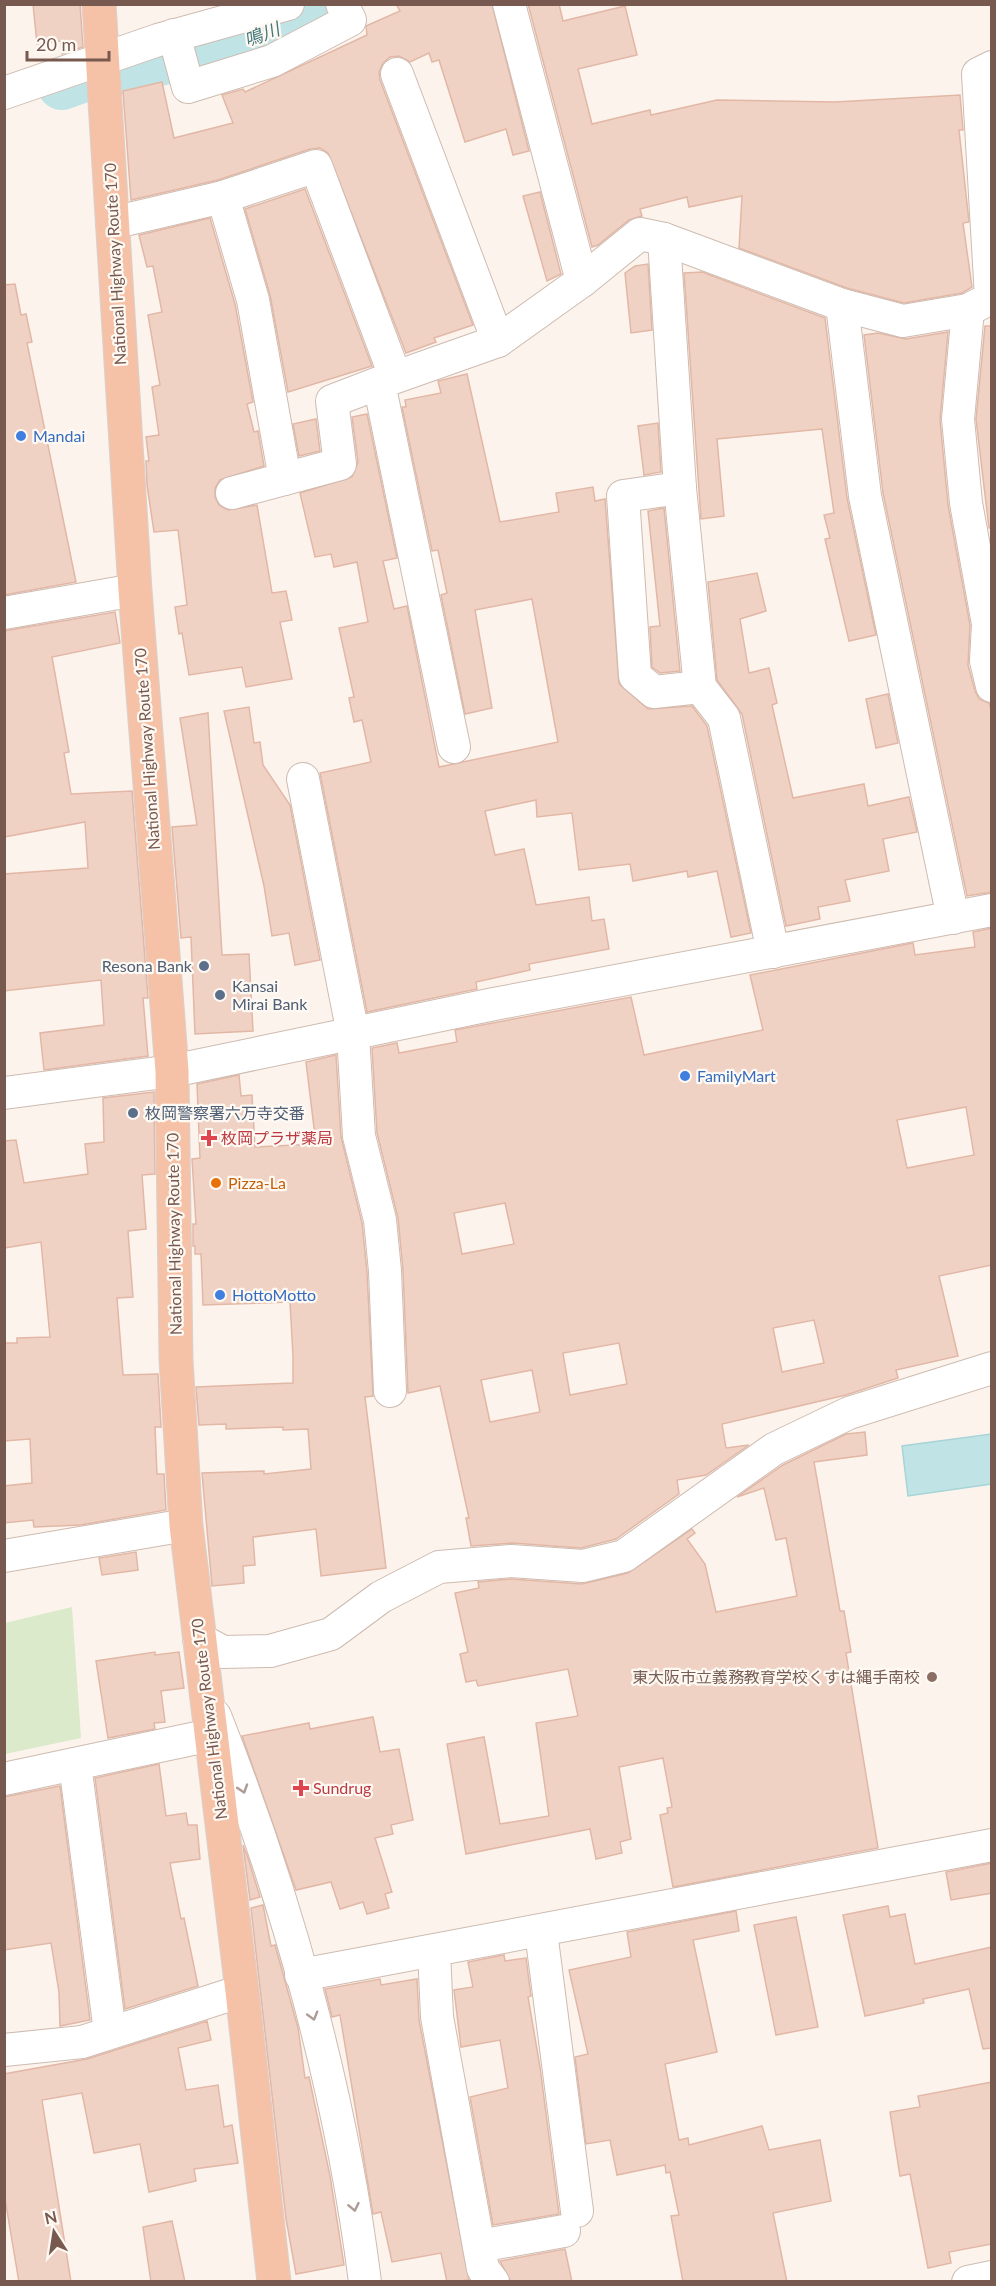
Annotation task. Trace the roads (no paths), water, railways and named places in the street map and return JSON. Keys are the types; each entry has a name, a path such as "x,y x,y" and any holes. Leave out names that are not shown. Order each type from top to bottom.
{"highway":[{"name":"National Highway Route 170","path":"99,4 135,590 172,1071 176,1360 186,1526 242,1991 274,2282"}],"street":[{"path":"4,93 104,71 174,35 288,4"},
{"path":"174,35 188,87 272,61 350,20 342,4"},
{"path":"509,4 582,281"},
{"path":"232,493 340,464 332,400 498,341 582,281 640,234 664,239 843,305 903,321 968,310 991,298 978,74 992,67"},
{"path":"397,74 498,341"},
{"path":"112,223 224,197 316,166 387,380 454,747"},
{"path":"224,197 253,300 285,479"},
{"path":"664,239 680,488 700,687 724,718 773,952"},
{"path":"843,305 865,496 953,918"},
{"path":"968,310 958,419 978,494 990,624 986,661 992,686"},
{"path":"680,488 623,496 635,676 654,693 700,687"},
{"path":"4,613 135,590"},
{"path":"303,779 353,1034 359,1136 380,1220 385,1271 390,1391"},
{"path":"4,1093 172,1071 494,1004 992,910"},
{"path":"199,1639 223,1652 270,1651 331,1635 381,1596 439,1567 511,1562 583,1566 624,1556 774,1449 849,1413 992,1368"},
{"path":"4,1556 186,1526"},
{"path":"207,1696 242,1783 301,1975 322,2052 359,2234 365,2282"},
{"path":"4,1779 211,1735"},
{"path":"75,1764 110,2032"},
{"path":"301,1975 541,1932 992,1845"},
{"path":"479,2246 571,2221 541,1932"},
{"path":"434,1951 437,2017 483,2269 493,2282"},
{"path":"4,2050 82,2042 242,1991"},
{"path":"968,2282 992,2277"}],"water":[{"path":"991,1434 991,1484 908,1496 902,1446"}],"waterway":[{"name":"鳴川","path":"62,85 84,77 252,41 331,4"}],"place":[{"name":"Mandai","path":"21,436"},
{"name":"Resona Bank","path":"204,966"},
{"name":"Kansai Mirai Bank","path":"220,995"},
{"name":"FamilyMart","path":"685,1076"},
{"name":"枚岡警察署六万寺交番","path":"133,1113"},
{"name":"枚岡プラザ薬局","path":"209,1138"},
{"name":"Pizza-La","path":"216,1183"},
{"name":"HottoMotto","path":"220,1295"},
{"name":"東大阪市立義務教育学校くすは縄手南校","path":"932,1677"},
{"name":"Sundrug","path":"301,1788"}]}
